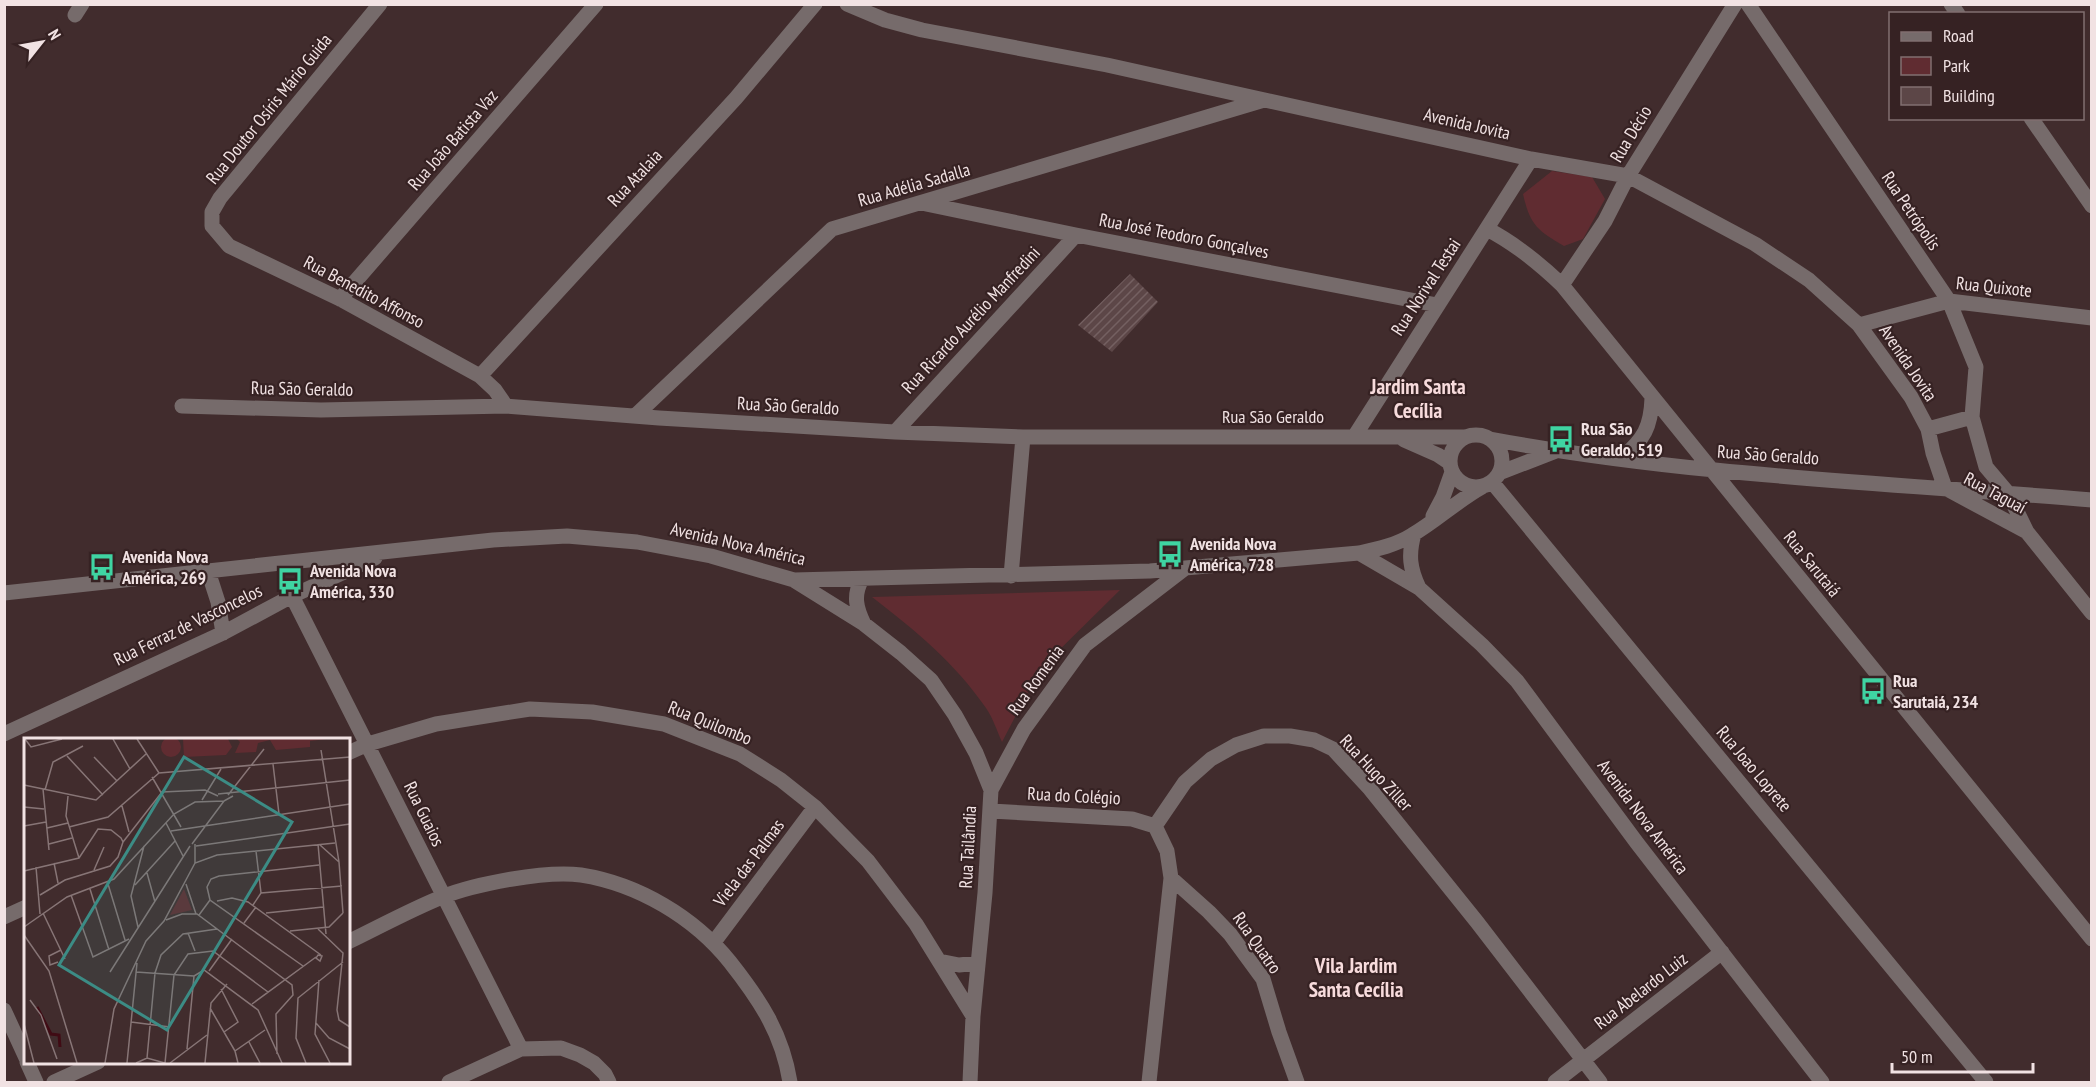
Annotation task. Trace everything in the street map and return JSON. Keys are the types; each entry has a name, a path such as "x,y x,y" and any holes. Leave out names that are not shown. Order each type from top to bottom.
{"street":[{"name":"Rua Doutor Osíris Mário Guida","path":"213,212 220,198 381,4"},
{"name":"Rua João Batista Vaz","path":"340,299 596,4"},
{"name":"Rua Atalaia","path":"480,376 736,98 815,4"},
{"name":"Avenida Jovita","path":"847,4 885,20 922,30 1107,65 1531,159 1628,176 1755,244 1809,280 1858,325 1911,397 1928,429 1945,489"},
{"name":"Rua Décio","path":"1562,285 1605,221 1628,176 1735,4"},
{"name":"Rua Petrópolis","path":"1748,4 1949,301 1976,368 1972,417"},
{"name":"Rua Adélia Sadalla","path":"635,416 832,230 1266,99"},
{"path":"2032,120 2091,206"},
{"name":"Rua Norival Testai","path":"1354,437 1531,159"},
{"name":"Rua José Teodoro Gonçalves","path":"924,203 1437,305"},
{"name":"Rua Benedito Affonso","path":"213,212 212,226 230,246 340,299 480,376 495,390 506,406"},
{"name":"Rua Sarutaiá","path":"1487,229 1513,242 1538,261 1562,285 1710,471 1956,769 2091,939"},
{"name":"Rua Ricardo Aurélio Manfredini","path":"895,432 1076,235"},
{"name":"Rua Quixote","path":"1858,325 1949,301 2091,318"},
{"path":"1622,458 1645,434 1651,418 1653,399"},
{"name":"Rua São Geraldo","path":"182,406 321,410 506,406 895,432 1023,437 1464,437"},
{"path":"1928,429 1972,417 1986,467 2008,493"},
{"path":"1430,522 1443,497 1454,446 1464,437 1478,435 1490,439 1500,451 1502,458 1491,480"},
{"path":"1011,576 1023,437"},
{"name":"Rua São Geraldo","path":"1393,437 1426,448 1451,468"},
{"name":"Rua São Geraldo","path":"1490,439 1556,451 1710,471 2091,500"},
{"path":"1359,553 1398,543 1491,480 1556,451"},
{"path":"1451,468 1464,485 1491,480"},
{"name":"Rua Joao Loprete","path":"1491,480 1986,1083"},
{"name":"Rua Taguaí","path":"1945,489 2027,532"},
{"name":"Rua Taguaí","path":"2008,493 2027,532 2091,613"},
{"name":"Avenida Nova América","path":"1414,534 1409,560 1412,574 1419,588"},
{"name":"Avenida Nova América","path":"4,593 493,540 567,536 637,542 711,556 795,580 1150,571 1359,553 1419,588 1482,645 1517,681 1637,843 1822,1083"},
{"name":"Rua Ferraz de Vasconcelos","path":"4,734 223,633 292,596 389,552"},
{"name":"Rua Romenia","path":"991,790 1024,729 1084,645 1184,569"},
{"path":"208,571 218,602 223,633"},
{"name":"Rua Romenia","path":"1132,608 1146,586 1150,571"},
{"path":"862,579 857,588 856,600 858,612 864,624"},
{"name":"Rua Tailândia","path":"795,580 864,624 902,652 931,680 955,714 976,753 991,790 970,1083"},
{"name":"Rua Guaios","path":"292,596 521,1049"},
{"name":"Rua Quilombo","path":"350,752 368,744 436,724 530,709 592,712 664,724 740,753 781,780 814,807 868,861 916,924 973,1016"},
{"name":"Rua Hugo Ziller","path":"1155,826 1185,782 1210,759 1236,745 1264,736 1290,736 1314,740 1333,749 1370,789 1455,894 1600,1083"},
{"name":"Viela das Palmas","path":"714,942 814,807"},
{"name":"Rua do Colégio","path":"991,812 1132,819 1155,826"},
{"path":"1149,1083 1171,878 1167,851 1155,826"},
{"path":"350,941 443,897 485,885 528,877 578,875 616,882 659,902 714,942 757,996 776,1033 790,1083"},
{"name":"Rua Quatro","path":"1171,878 1230,934 1263,979 1278,1032 1297,1083"},
{"path":"4,917 24,908"},
{"name":"Rua Abelardo Luiz","path":"1555,1083 1722,952"},
{"path":"939,961 959,965 978,963"},
{"path":"4,1010 24,1055"},
{"path":"449,1083 521,1049 561,1048 580,1054 594,1063 605,1074 609,1083"},
{"path":"27,1063 36,1083"},
{"path":"54,1083 96,1063"}],"green space":[{"path":"1552,171 1592,177 1605,199 1583,239 1564,246 1536,226 1523,194"},
{"path":"1120,590 1040,669 1002,742 993,720 961,676 919,635 872,597"}],"building":[{"path":"1130,274 1158,302 1112,352 1078,325"}],"place":[{"name":"Rua São Geraldo, 519","path":"1561,439"},
{"name":"Avenida Nova América, 728","path":"1170,554"},
{"name":"Avenida Nova América, 269","path":"102,567"},
{"name":"Avenida Nova América, 330","path":"290,581"},
{"name":"Rua Sarutaiá, 234","path":"1873,691"}],"district":[{"name":"Jardim Santa Cecília","path":"1418,399"},
{"name":"Vila Jardim Santa Cecília","path":"1356,978"}]}
